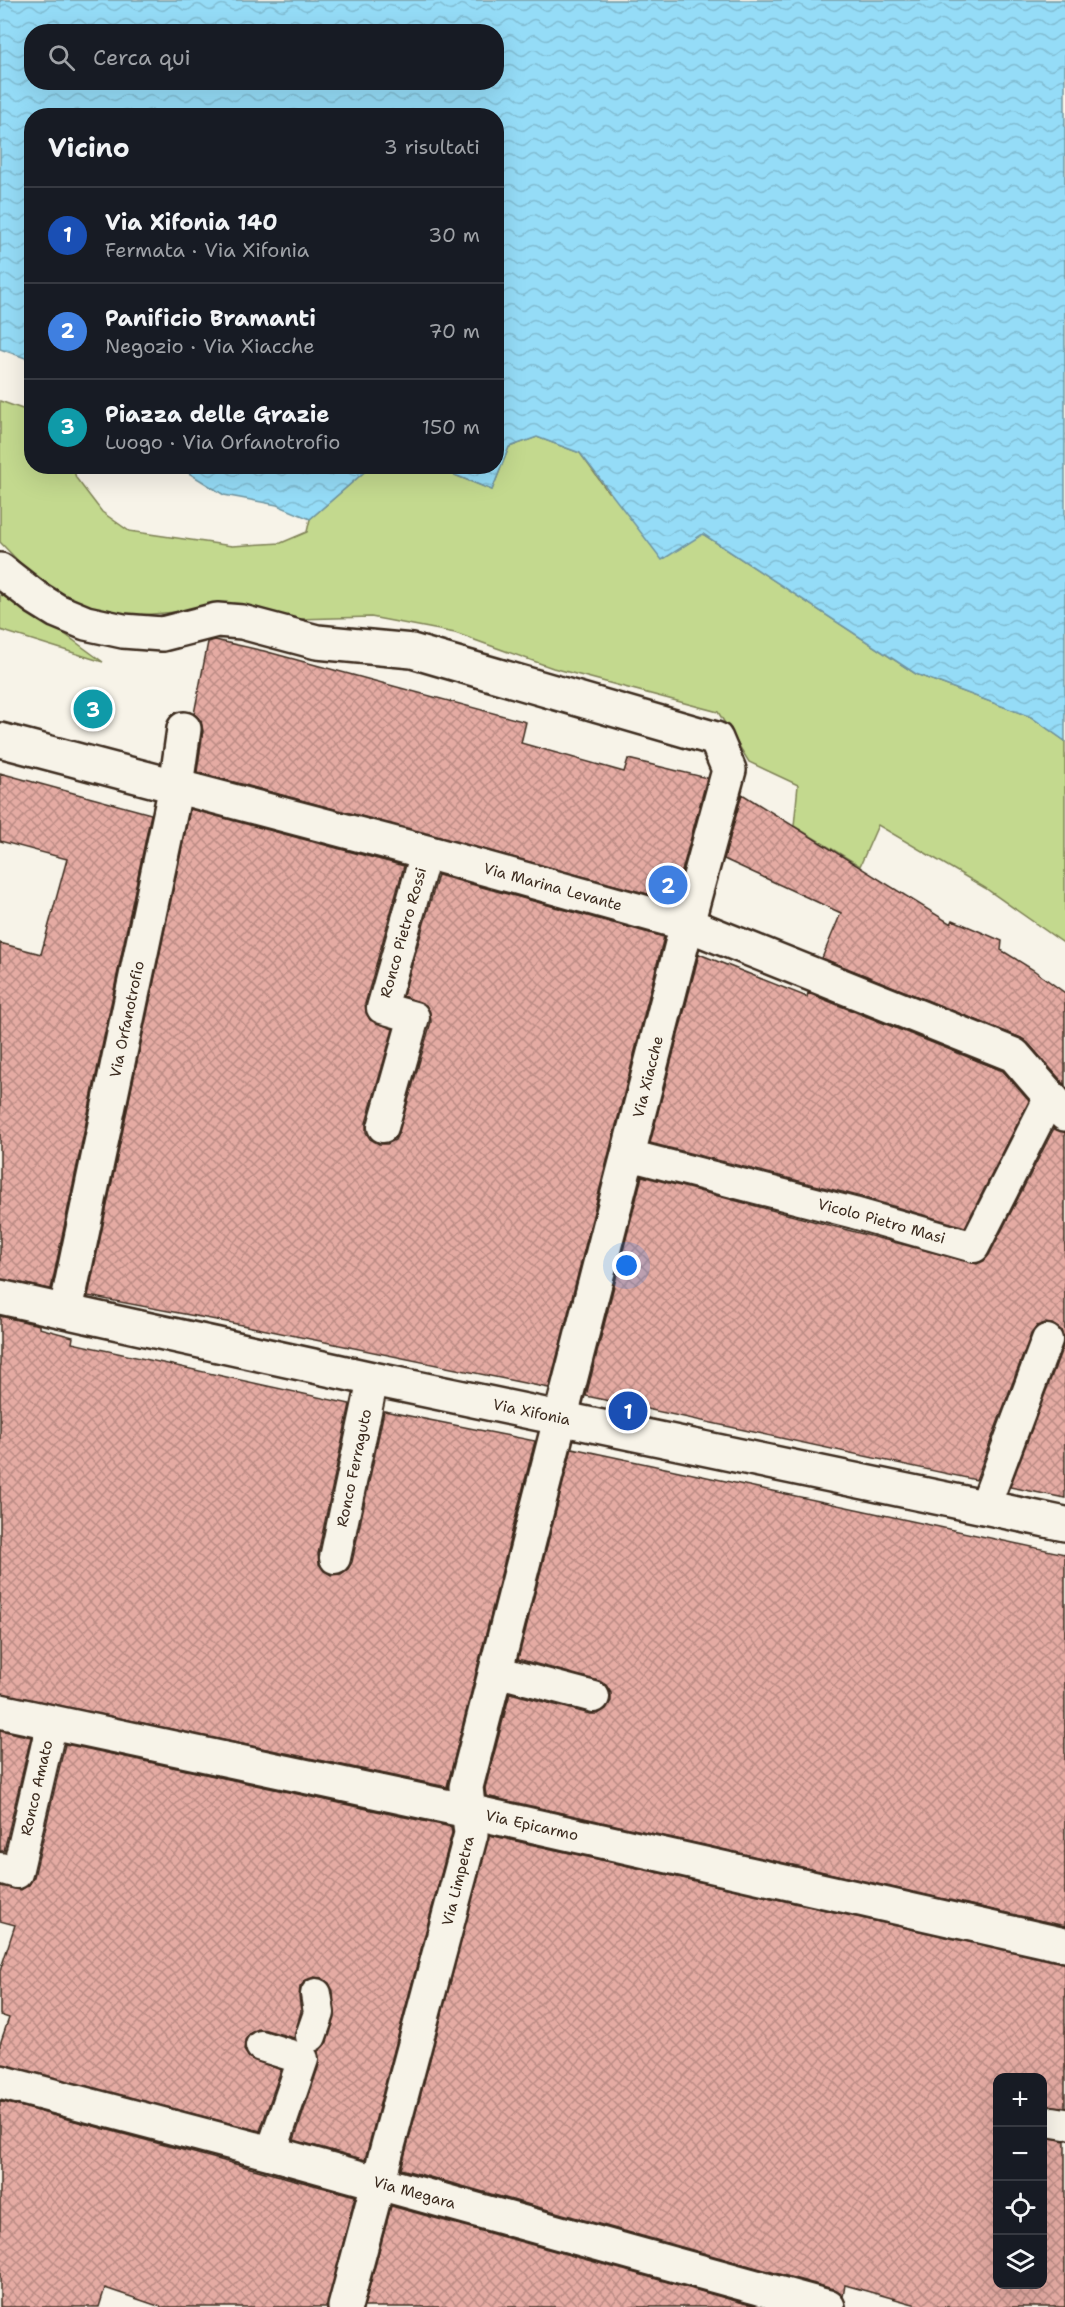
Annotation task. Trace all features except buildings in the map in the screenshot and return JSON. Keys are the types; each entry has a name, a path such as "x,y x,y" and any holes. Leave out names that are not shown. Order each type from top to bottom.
{"street":[{"name":"Via Xiacche","path":"0,570 57,612 86,623 123,631 162,634 217,620 242,622 317,642 412,651 716,740 729,770 687,924 561,1417"},
{"name":"Via Orfanotrofio","path":"66,1310 176,786 184,729"},
{"name":"Via Marina Levante","path":"0,740 426,852 687,924 1014,1055 1057,1106"},
{"name":"Ronco Pietro Rossi","path":"383,1127 414,1017 382,1008 426,852"},
{"name":"Vicolo Pietro Masi","path":"628,1155 855,1213 974,1247 1057,1106"},
{"name":"Via Xifonia","path":"0,1297 373,1379 1065,1524"},
{"path":"985,1506 1047,1340"},
{"name":"Ronco Ferraguto","path":"335,1558 373,1379"},
{"name":"Via Limpetra","path":"345,2307 471,1834 466,1787 561,1417"},
{"path":"495,1671 594,1697"},
{"name":"Via Epicarmo","path":"0,1711 468,1811 1065,1944"},
{"name":"Ronco Amato","path":"0,1868 17,1873 52,1722"},
{"path":"271,2154 319,2013 316,1994"},
{"path":"261,2046 307,2048"},
{"name":"Via Megara","path":"0,2082 828,2307"}],"green space":[{"path":"0,401 24,410 24,474 75,474 102,512 129,531 232,546 281,543 307,532 310,519 362,474 452,474 492,490 498,474 504,474 504,460 509,447 537,437 580,453 608,492 703,534 916,674 1031,717 1065,741 1065,944 985,888 878,825 860,866 794,826 798,785 749,762 718,712 553,668 455,633 371,617 298,619 234,607 106,618 41,585 0,542"},
{"path":"0,594 44,619 103,662 0,630"}],"water":[{"path":"0,0 1065,0 1065,741 1031,717 916,674 703,534 662,560 580,453 537,437 509,447 504,460 504,108 24,108 24,358 0,349"},
{"path":"190,474 362,474 310,519 277,505 224,495"},
{"path":"452,474 498,474 492,490"}],"place":[{"name":"Piazza delle Grazie","path":"93,709"},
{"name":"Panificio Bramanti","path":"668,885"},
{"name":"Via Xifonia 140","path":"628,1411"}]}
